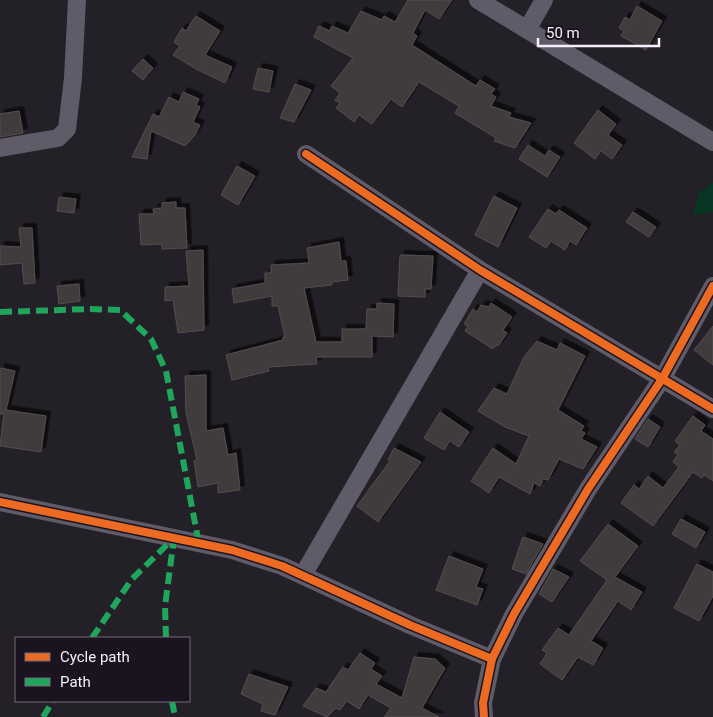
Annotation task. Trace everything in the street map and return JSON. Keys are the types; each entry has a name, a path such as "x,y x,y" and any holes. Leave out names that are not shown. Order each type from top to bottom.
{"street":[{"path":"0,148 58,138 67,129 73,78 77,0"},
{"path":"478,0 528,28 713,142"},
{"path":"528,28 544,0"},
{"path":"306,154 480,270 713,409"},
{"path":"303,575 480,270"},
{"path":"484,717 483,703 492,659 514,614 588,489 662,379 713,286"},
{"path":"0,502 232,550 282,566 410,625 492,659"}],"green space":[{"path":"713,182 713,212 693,215 699,193"}],"building":[{"path":"408,0 452,0 439,19 425,10 413,33 417,36 412,45 476,86 480,80 495,89 491,94 496,97 491,106 511,113 509,117 531,123 515,148 494,141 496,138 455,113 459,106 419,82 402,107 391,99 372,124 359,115 354,122 336,108 340,103 335,100 340,93 331,86 353,58 314,37 319,26 330,31 332,26 348,33 361,11 382,20 384,16 395,22"},
{"path":"637,6 662,21 646,50 621,36 624,31 619,28 625,17 630,20"},
{"path":"196,16 220,31 205,55 232,67 225,83 173,55 180,46 174,42 182,28 186,31"},
{"path":"143,59 153,68 143,80 132,71"},
{"path":"258,68 273,71 269,92 253,89"},
{"path":"295,84 311,90 294,122 280,118"},
{"path":"183,92 199,99 196,105 200,107 193,122 200,125 195,135 185,146 151,131 147,159 132,157 153,114 159,117 169,97 179,102"},
{"path":"598,110 616,124 608,135 622,145 612,159 601,151 595,159 574,143"},
{"path":"19,111 23,133 0,137 0,114"},
{"path":"528,145 545,156 549,150 560,157 547,177 519,159"},
{"path":"237,166 255,176 238,205 221,195"},
{"path":"494,196 517,208 498,247 475,235"},
{"path":"59,197 76,199 74,213 57,211"},
{"path":"176,202 176,208 185,208 187,248 162,249 162,244 141,245 139,214 154,214 153,209 162,208 162,203"},
{"path":"548,209 556,214 559,210 587,228 576,245 570,241 565,250 551,241 546,248 529,237"},
{"path":"633,212 656,227 649,237 626,222"},
{"path":"19,228 32,228 35,283 24,284 22,263 0,265 0,246 21,247"},
{"path":"339,242 341,261 346,261 348,280 332,282 332,285 304,288 316,342 342,342 342,329 366,329 367,309 377,309 377,303 394,304 393,337 372,336 372,357 316,357 317,364 268,367 269,371 232,380 226,355 283,340 283,337 285,337 278,306 272,306 272,296 234,303 232,289 265,283 265,273 271,273 271,265 309,263 307,248"},
{"path":"203,250 204,330 178,333 173,300 165,301 165,287 189,286 186,251"},
{"path":"400,255 433,256 431,289 425,289 425,297 398,296"},
{"path":"79,284 80,301 59,304 57,286"},
{"path":"491,303 512,317 503,330 507,333 498,346 496,345 493,349 465,331 468,326 464,324 473,309 477,312 481,305 489,307"},
{"path":"713,326 713,365 694,350"},
{"path":"537,341 557,350 560,343 585,356 558,410 584,426 581,431 585,433 581,439 597,447 583,469 559,459 548,480 543,479 540,486 534,483 530,494 499,477 489,493 471,481 493,448 516,464 529,436 505,427 478,411 494,388 507,394 524,357"},
{"path":"0,368 15,371 6,410 46,416 41,452 0,446 4,414 0,414"},
{"path":"206,375 206,431 223,428 228,455 236,453 240,490 218,493 218,483 198,487 194,461 197,460 186,413 185,376"},
{"path":"440,412 469,432 459,447 450,441 444,450 424,438"},
{"path":"693,416 705,425 701,431 713,439 713,481 704,475 702,478 693,472 653,526 621,503 634,485 639,489 648,476 663,488 679,467 673,462 678,454 674,452 680,445 675,441"},
{"path":"648,419 660,427 648,447 635,439"},
{"path":"394,448 421,462 378,522 357,506 390,461 388,460"},
{"path":"681,519 705,532 696,548 672,534"},
{"path":"608,524 638,546 615,577 642,592 631,610 618,601 591,641 603,648 593,665 578,657 562,680 540,664 547,653 542,650 558,628 569,635 607,580 580,561"},
{"path":"523,537 543,544 526,574 512,569"},
{"path":"449,556 483,569 476,587 483,589 477,605 436,590"},
{"path":"697,564 713,572 713,596 699,621 674,608"},
{"path":"553,569 569,577 552,602 539,594"},
{"path":"360,653 375,663 371,669 382,676 376,684 402,698 414,657 435,659 445,668 422,708 439,717 384,717 391,708 368,695 359,709 347,701 340,710 336,708 327,717 303,706 316,688 326,692 343,667 348,670"},
{"path":"249,674 288,687 275,715 261,711 263,704 241,694"}],"marked path":[{"path":"0,312 120,310 151,339 166,371 199,544"},
{"path":"93,637 132,579 174,538"},
{"path":"166,637 165,606 174,538"},
{"path":"43,717 52,702"},
{"path":"172,702 175,717"}],"cycle path":[{"path":"306,154 480,270 713,409"},
{"path":"484,717 483,703 492,659 514,614 588,489 662,379 713,286"},
{"path":"0,502 232,550 282,566 410,625 492,659"}]}
